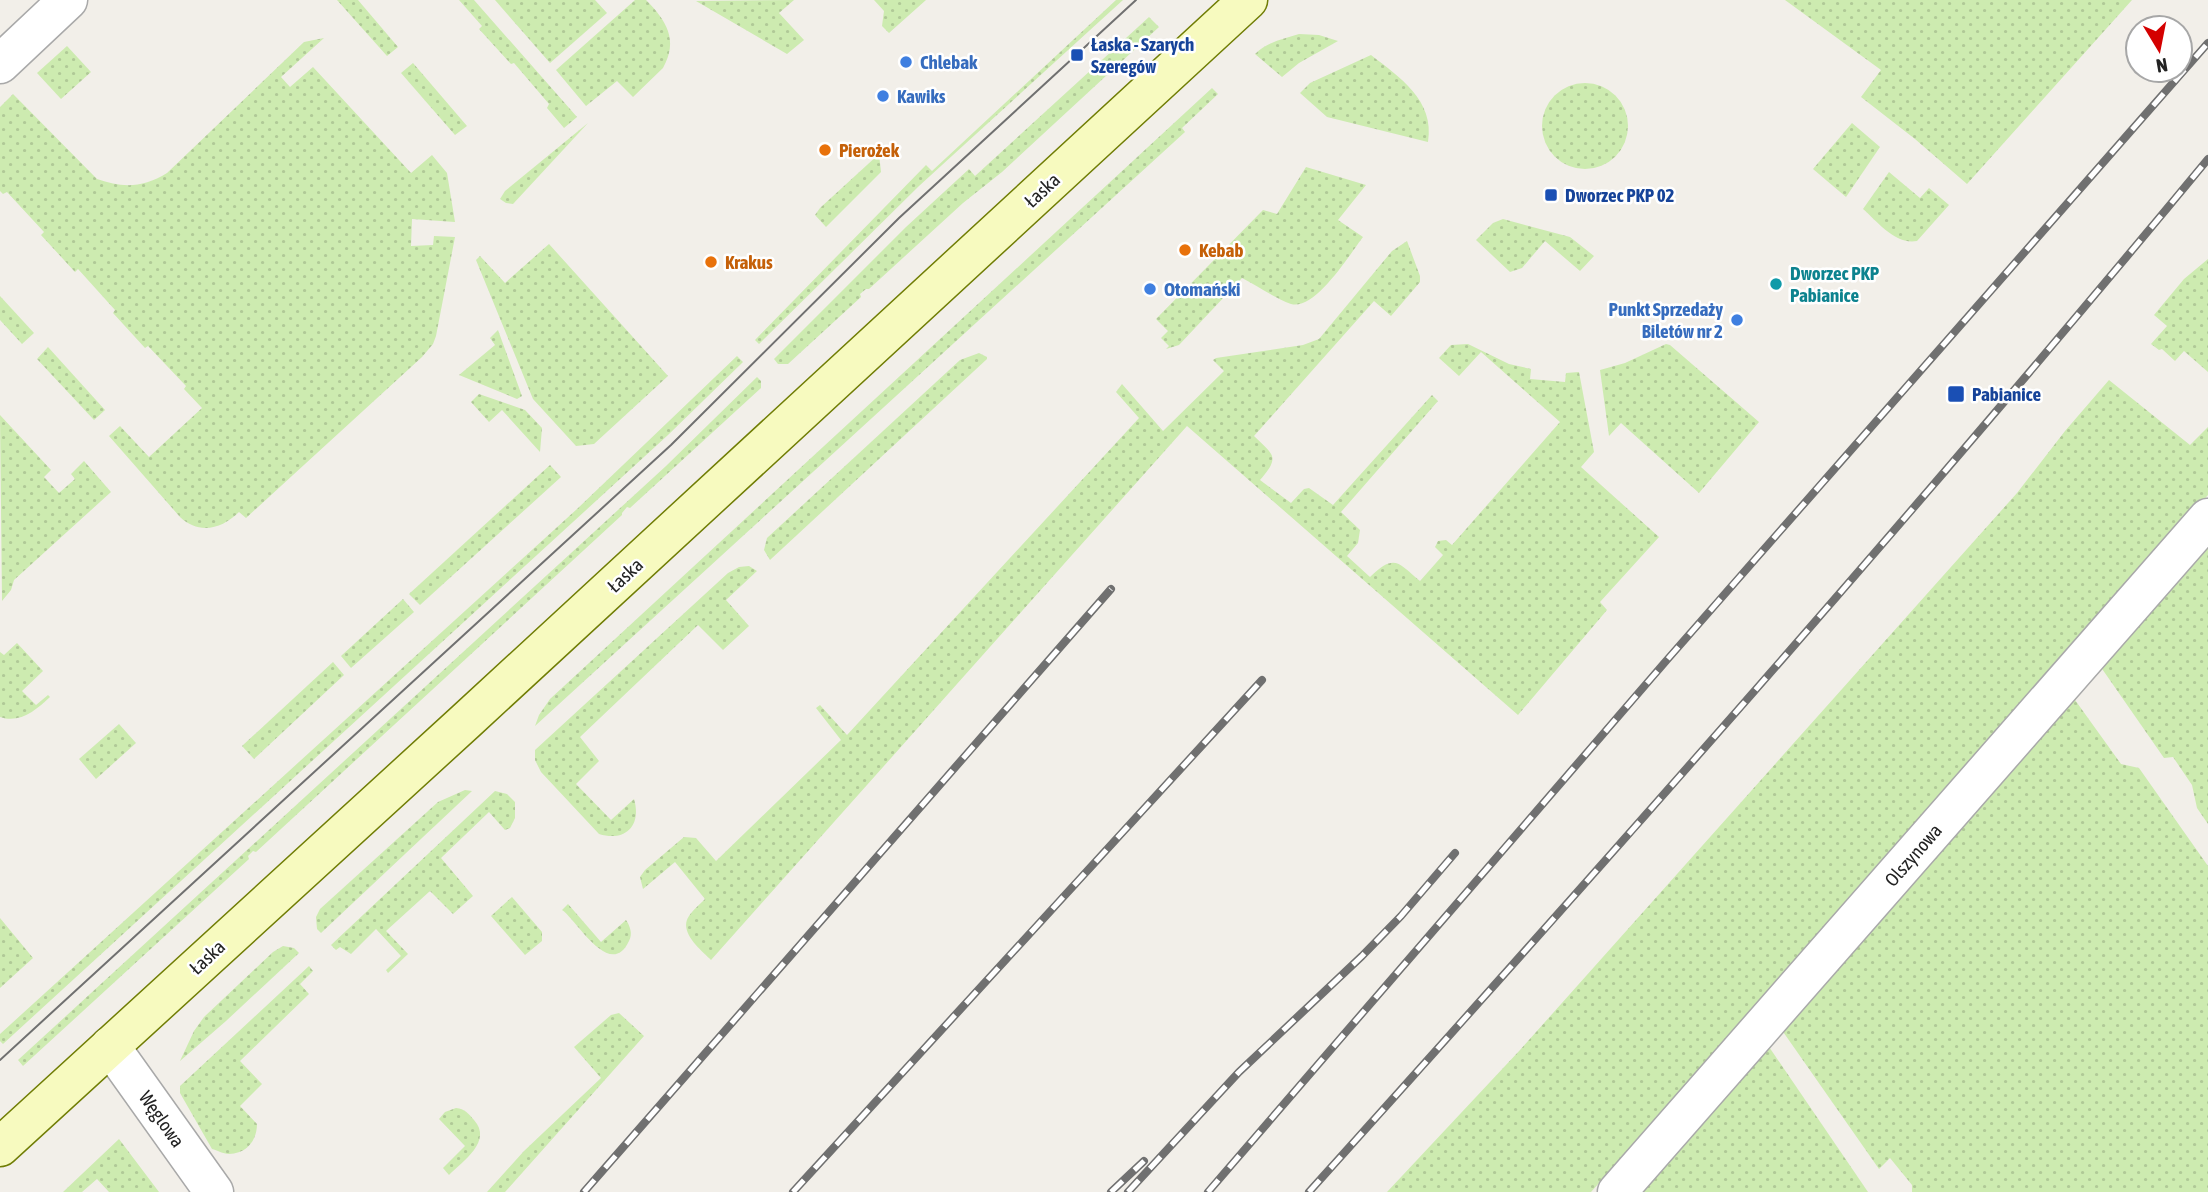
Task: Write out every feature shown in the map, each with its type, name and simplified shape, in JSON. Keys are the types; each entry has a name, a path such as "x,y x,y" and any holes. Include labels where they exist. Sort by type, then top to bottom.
{"main road":[{"name":"Łaska","path":"0,1147 466,722 1248,0"}],"street":[{"path":"0,64 68,0"},
{"name":"Olszynowa","path":"1617,1192 2208,518"},
{"name":"Węglowa","path":"110,1046 214,1192"}],"green space":[{"path":"337,0 358,0 398,47 387,56"},
{"path":"459,0 474,0 577,117 564,128 547,108 549,104 514,63 511,64 479,29 482,26"},
{"path":"495,0 595,0 607,13 550,63"},
{"path":"635,0 646,0 664,23 670,39 668,58 663,68 633,97 617,81 586,106 556,70"},
{"path":"794,0 779,13 804,40 787,54 696,1"},
{"path":"874,0 926,0 889,33 882,26 884,11"},
{"path":"1116,0 1123,0 919,186 759,344 755,340 926,165 932,171"},
{"path":"1785,0 2132,0 1967,184 1861,97 1881,70"},
{"path":"1149,17 1159,27 1002,172 860,294 861,297 788,364 778,364 774,359 906,227 969,169 975,176"},
{"path":"1299,34 1319,35 1338,41 1299,63 1282,77 1255,54 1281,39"},
{"path":"324,38 281,77 290,87 313,67 411,173 432,155 447,173 455,222 412,219 411,246 433,245 434,236 455,237 436,336 422,357 246,518 239,512 218,526 195,526 180,517 109,436 120,426 149,457 202,408 184,389 186,386 148,346 145,348 113,313 115,310 78,269 75,272 41,235 44,232 7,192 3,194 0,191 0,107 13,94 97,179 115,184 141,184 167,173 304,42"},
{"path":"67,46 91,72 61,99 37,73"},
{"path":"1371,55 1413,91 1426,114 1428,142 1327,117 1300,93 1310,83"},
{"path":"413,63 467,126 455,135 401,73"},
{"path":"1585,83 1602,86 1616,95 1625,109 1628,126 1625,143 1616,157 1602,166 1585,169 1568,166 1554,157 1545,143 1542,126 1545,109 1554,95 1568,86"},
{"path":"1212,88 1218,94 1182,128 1185,132 535,726 550,699"},
{"path":"588,123 513,204 500,199 505,191"},
{"path":"1852,123 1880,147 1846,197 1813,169"},
{"path":"879,154 881,172 826,227 815,215 820,208"},
{"path":"1306,167 1366,185 1338,220 1363,237 1341,268 1311,299 1300,304 1291,304 1242,278 1179,345 1166,349 1169,346 1161,338 1168,331 1156,319 1263,210 1277,214"},
{"path":"1889,172 1920,198 1929,188 1949,205 1917,241 1901,240 1894,236 1863,209"},
{"path":"1503,219 1570,237 1594,256 1580,271 1545,241 1522,268 1510,272 1476,240 1493,223"},
{"path":"1407,241 1420,282 1391,316 1374,301 1254,436 1272,456 1271,466 1260,480 1291,503 1304,489 1309,488 1333,505 1432,395 1438,401 1341,512 1360,530 1358,543 1347,556 1370,577 1385,565 1396,563 1420,581 1443,555 1435,547 1438,541 1446,540 1452,545 1560,422 1481,352 1459,376 1439,358 1451,345 1468,344 1509,364 1531,369 1530,379 1565,382 1566,373 1579,372 1594,452 1581,467 1659,537 1600,602 1607,610 1518,715 1187,426 711,960 692,940 686,928 689,916 705,899 675,862 643,889 640,877 645,870 684,837 696,838 716,861 841,740 816,708 820,705 847,735 1139,418 1116,392 1122,384 1163,431 1224,371 1213,360 1303,345 1319,339 1392,251"},
{"path":"549,244 668,376 594,444 576,446 533,399 476,260 480,256 505,283"},
{"path":"2208,259 2208,372 2184,351 2175,361 2162,349 2159,350 2151,344 2167,326 2154,315 2184,279"},
{"path":"0,296 34,333 22,344 0,320"},
{"path":"498,330 522,396 517,399 459,375 495,345 490,338"},
{"path":"1666,344 1759,422 1699,493 1621,423 1609,436 1600,370 1625,363"},
{"path":"48,347 105,410 94,420 37,359"},
{"path":"979,353 987,359 770,560 764,550 767,538 960,360"},
{"path":"737,356 743,362 668,435 3,1044 0,1041 0,1034 577,509"},
{"path":"757,377 761,381 761,388 630,508 627,507 622,515 256,852 253,851 248,856 249,859 23,1066 18,1060 666,466"},
{"path":"2109,380 2190,445 2208,427 2208,495 1743,1023 1591,1192 1387,1192 1520,1050 2017,493"},
{"path":"479,394 525,410 542,428 540,452 502,410 489,422 471,402"},
{"path":"0,415 51,470 44,477 59,493 75,479 71,474 84,461 111,492 14,580 11,590 2,601"},
{"path":"550,465 561,477 420,605 409,594"},
{"path":"2208,537 2208,824 2197,808 2192,785 2173,757 2164,758 2098,663"},
{"path":"749,566 757,571 726,600 749,626 723,650 698,625 580,737 599,761 576,784 611,820 634,799 636,809 633,824 624,834 599,834 541,772 535,760 535,750 728,573 739,567"},
{"path":"403,599 414,612 351,668 341,656"},
{"path":"17,643 43,671 22,691 36,705 48,695 50,697 27,714 7,719 0,717 0,652 4,655"},
{"path":"333,662 344,675 254,759 242,746"},
{"path":"2070,693 2121,764 2139,768 2208,866 2208,1192 1912,1192 1912,1185 1890,1158 1879,1169 1779,1026"},
{"path":"119,724 136,743 96,779 79,759"},
{"path":"465,790 472,791 321,933 317,929 316,917 320,909 438,802"},
{"path":"495,791 507,794 515,802 515,818 510,828 505,830 489,812 441,858 473,896 453,914 430,891 386,931 408,954 388,973 386,970 401,956 376,929 351,954 340,947 336,950 331,945"},
{"path":"512,897 542,932 542,941 525,955 491,916"},
{"path":"568,904 601,942 626,920 631,936 621,952 612,954 594,944 562,910"},
{"path":"0,918 33,958 0,988"},
{"path":"283,946 294,948 299,953 180,1061 204,1017 273,952"},
{"path":"309,966 313,971 300,984 309,994 240,1061 262,1084 240,1106 257,1124 253,1141 241,1152 227,1154 212,1149 180,1093 180,1086"},
{"path":"619,1013 644,1036 505,1192 487,1192 524,1151 601,1078 574,1047 611,1015"},
{"path":"1765,1041 1868,1192 1634,1192"},
{"path":"456,1108 464,1110 472,1118 480,1135 474,1150 449,1175 443,1168 465,1146 439,1119 445,1112"},
{"path":"119,1139 159,1192 109,1192 97,1179 82,1192 63,1192"}],"tram line":[{"path":"0,1060 671,445 899,218 1136,0"}],"railway":[{"path":"1208,1192 1666,661 2208,43"},
{"path":"1309,1192 1764,680 1988,421 2208,159"},
{"path":"584,1192 1111,589"},
{"path":"793,1192 1262,680"},
{"path":"1128,1192 1239,1072 1401,916 1455,853"},
{"path":"1111,1192 1144,1161"}],"place":[{"name":"Łaska - Szarych Szeregów","path":"1077,55"},
{"name":"Chlebak","path":"906,62"},
{"name":"Kawiks","path":"883,96"},
{"name":"Pierożek","path":"825,150"},
{"name":"Dworzec PKP 02","path":"1551,195"},
{"name":"Kebab","path":"1185,250"},
{"name":"Krakus","path":"711,262"},
{"name":"Dworzec PKP Pabianice","path":"1776,284"},
{"name":"Otomański","path":"1150,289"},
{"name":"Punkt Sprzedaży Biletów nr 2","path":"1737,320"},
{"name":"Pabianice","path":"1956,394"}]}
